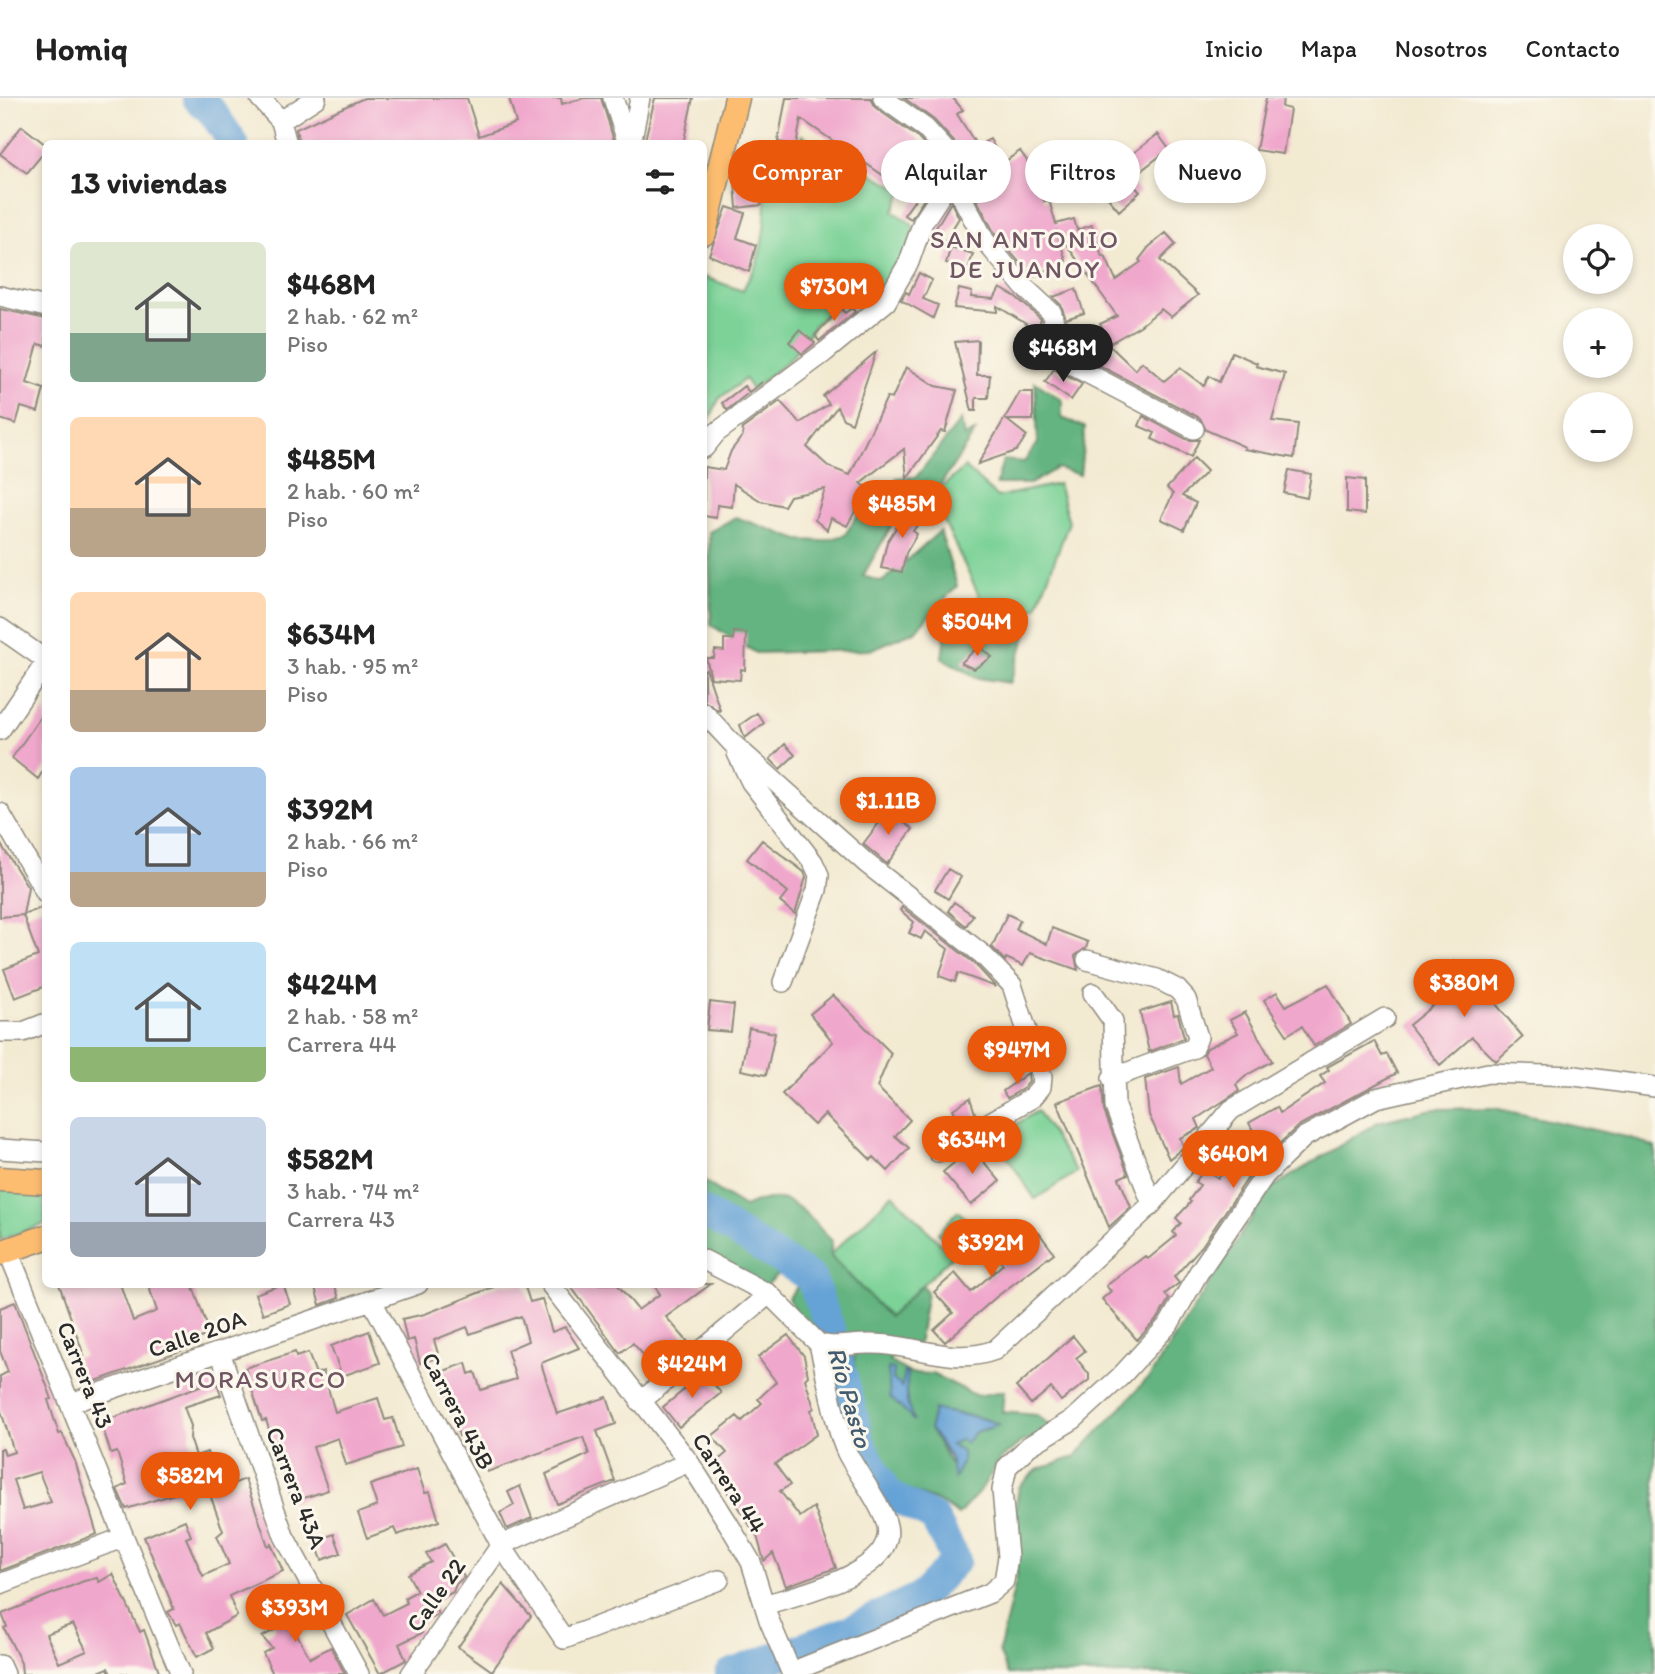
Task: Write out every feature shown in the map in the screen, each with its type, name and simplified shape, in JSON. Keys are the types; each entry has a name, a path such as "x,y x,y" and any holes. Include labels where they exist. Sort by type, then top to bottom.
{"main road":[{"path":"707,219 733,102"},
{"path":"0,1179 42,1182"},
{"path":"4,1252 42,1238"}],"street":[{"path":"260,98 281,121 286,140"},
{"path":"281,121 316,98"},
{"path":"613,98 629,140"},
{"path":"631,140 640,98"},
{"path":"883,98 925,128 936,140"},
{"path":"707,444 716,433 825,352 886,302 909,262 923,222 936,203"},
{"path":"965,203 985,241 1024,287 1052,313 1054,323 1044,343 1045,351 1194,429"},
{"path":"0,296 42,306"},
{"path":"0,628 42,658"},
{"path":"0,730 42,667"},
{"path":"707,716 732,743 866,863 982,954 1012,985 1042,1077 1041,1087 1032,1098 938,1152"},
{"path":"732,743 751,782 813,862 819,875 817,890 783,982"},
{"path":"0,813 42,886"},
{"path":"1087,960 1157,979 1177,989 1186,999 1198,1037 1195,1048 1112,1078"},
{"path":"1093,993 1113,1021 1112,1078 1115,1107 1152,1204"},
{"path":"824,1345 873,1343 957,1358 976,1357 995,1350 1152,1204 1231,1110 1385,1018"},
{"path":"0,1032 23,1032 42,1025"},
{"name":"Carrera 44","path":"553,1288 689,1462 751,1562 791,1672 990,1593 1003,1581 1008,1557 1002,1489 1007,1467 1029,1446 1074,1419 1121,1376 1169,1324 1199,1272 1265,1175 1304,1137 1376,1098 1488,1073 1575,1076 1655,1087"},
{"path":"0,1149 42,1152"},
{"name":"Carrera 43","path":"4,1252 71,1403 122,1538 181,1674"},
{"path":"707,1262 769,1294 824,1345 845,1451 886,1522 886,1543 882,1555 872,1564 768,1612"},
{"name":"Calle 20A","path":"71,1403 407,1288"},
{"path":"640,1402 769,1294"},
{"name":"Carrera 43B","path":"372,1301 501,1545 564,1639 719,1580"},
{"name":"Carrera 43A","path":"219,1352 284,1536 359,1674"},
{"path":"501,1545 689,1462"},
{"path":"0,1584 122,1538"},
{"name":"Calle 22","path":"411,1674 501,1545"},
{"path":"0,1665 4,1674"}],"green space":[{"path":"867,171 881,179 881,203 897,203 893,211 912,224 914,235 880,299 869,299 857,293 816,323 792,357 752,390 745,379 719,399 707,425 707,278 743,291 757,263 766,203 867,203"},
{"path":"1035,382 1062,400 1062,418 1085,427 1080,475 1057,468 1030,484 996,484 1003,460 1024,462 1038,443"},
{"path":"961,420 964,437 975,432 926,507 891,490 897,478 916,477"},
{"path":"965,467 997,497 1058,484 1069,522 1037,607 992,623 932,496"},
{"path":"888,491 905,502 863,576 882,582 940,531 957,586 915,631 870,650 756,653 711,625 709,532 736,517 799,540 822,541 845,535 868,498"},
{"path":"975,621 1026,636 1010,683 978,678 942,658 945,636"},
{"path":"1494,1108 1631,1138 1655,1147 1655,1674 1008,1674 999,1652 1017,1576 1015,1511 1019,1487 1037,1470 1075,1457 1150,1376 1270,1189 1378,1122 1433,1109"},
{"path":"1037,1111 1077,1172 1035,1199 995,1138"},
{"path":"707,1183 744,1207 773,1199 794,1204 832,1241 830,1256 889,1317 922,1285 927,1292 918,1345 900,1344 889,1361 910,1373 933,1374 977,1396 1004,1391 1002,1412 1037,1415 1059,1433 1021,1442 999,1461 980,1491 958,1515 936,1501 895,1484 884,1474 868,1440 862,1419 854,1343 823,1345 798,1318 788,1298 803,1280 787,1265 765,1287 707,1255","holes":["934,1410 975,1417 998,1425 975,1432 965,1443 961,1439 950,1446 952,1467 930,1428"]},
{"path":"0,1187 42,1191 42,1225 0,1240"},
{"path":"893,1194 952,1256 889,1317 830,1255"},
{"path":"958,1211 977,1230 956,1252 938,1233"}],"water":[{"path":"888,1368 894,1369 893,1379 902,1387 904,1372 907,1373 907,1403 914,1421 890,1397"},
{"path":"934,1409 999,1425 975,1432 965,1444 961,1439 951,1445 962,1452 962,1463 954,1478 950,1458 930,1428"}],"building":[{"path":"364,98 467,98 479,136 516,123 509,98 561,98 562,104 584,98 601,98 614,140 298,140 296,129"},
{"path":"655,98 693,98 684,140 645,140"},
{"path":"786,98 871,98 876,108 920,140 881,140 881,174 867,164 867,140 832,140 801,119 797,140 778,140"},
{"path":"904,98 953,98 963,110 957,114 973,140 952,140 934,120"},
{"path":"1266,98 1283,98 1282,107 1290,109 1283,154 1266,151 1266,140 1258,140"},
{"path":"22,126 42,142 42,155 27,173 0,154"},
{"path":"1158,134 1162,140 1154,140 1154,161 1140,171 1140,148"},
{"path":"1020,151 1025,158 1025,203 1050,203 1056,224 1074,219 1077,230 1092,225 1102,257 1105,256 1116,280 1141,262 1139,260 1149,247 1166,233 1176,244 1160,260 1198,295 1171,317 1161,309 1140,326 1110,343 1100,324 1117,316 1056,230 1066,261 1032,277 995,234 979,203 1011,203 1011,157"},
{"path":"737,203 762,203 762,205 737,208"},
{"path":"912,203 921,203 911,219 904,215"},
{"path":"952,203 959,218 943,244 931,236"},
{"path":"1112,203 1128,203 1119,211"},
{"path":"727,207 745,213 737,238 756,245 749,272 709,255"},
{"path":"951,247 973,254 968,270 946,263"},
{"path":"919,273 932,280 923,299 938,305 933,318 901,300 906,292 909,294"},
{"path":"1000,288 1016,297 1041,319 1028,356 1017,349 1023,339 1018,337 1026,324 997,306 997,312 954,308 959,289 972,292 971,297 994,299"},
{"path":"1076,289 1084,313 1066,319 1061,305 1053,297"},
{"path":"840,308 845,313 852,308 855,312 819,341 815,335"},
{"path":"0,309 42,318 42,345 38,344 27,383 42,388 42,397 38,412 21,407 16,424 0,419"},
{"path":"799,330 815,343 802,354 789,342"},
{"path":"978,340 977,375 990,375 988,398 976,398 976,411 972,411 955,342"},
{"path":"1105,341 1135,370 1142,362 1164,381 1180,368 1204,386 1209,376 1219,382 1232,352 1257,363 1256,366 1285,374 1272,421 1298,424 1294,458 1244,449 1245,447 1206,430 1200,418 1085,358"},
{"path":"876,352 852,423 843,419 837,407 807,447 829,467 850,475 887,397 892,399 906,367 936,386 957,390 945,432 941,431 907,478 904,449 860,483 868,488 847,526 831,518 827,530 815,520 825,489 790,496 784,506 761,501 734,484 732,507 717,505 716,518 707,516 707,467 724,470 731,451 743,435 742,429 780,401 800,423 829,404 823,396"},
{"path":"1054,369 1082,384 1071,400 1045,382"},
{"path":"762,382 727,410 722,403 744,386 749,392"},
{"path":"1020,392 1033,392 1033,420 1007,420 1027,436 1016,451 978,464"},
{"path":"1143,416 1188,440 1199,440 1191,457 1152,439 1155,433 1139,426"},
{"path":"1194,458 1207,471 1182,496 1196,503 1184,530 1161,519 1173,494 1167,488"},
{"path":"1289,470 1311,474 1307,498 1284,493"},
{"path":"1347,478 1365,480 1365,514 1347,512"},
{"path":"911,504 925,514 913,531 917,534 906,553 902,572 881,568 887,542"},
{"path":"734,632 746,633 745,670 741,669 740,680 711,678 707,658 714,658 715,650 724,651 724,639 733,639"},
{"path":"979,646 992,657 974,669 961,663"},
{"path":"707,672 720,710 707,703"},
{"path":"757,713 764,723 745,738 740,725"},
{"path":"42,715 42,772 38,779 12,758"},
{"path":"785,744 795,755 780,769 770,759"},
{"path":"888,811 913,829 887,864 863,844"},
{"path":"762,840 804,872 806,877 795,914 780,902 788,892 747,859"},
{"path":"0,843 28,887 23,915 0,917"},
{"path":"948,869 961,877 948,899 935,890"},
{"path":"954,902 973,915 966,926 948,911"},
{"path":"42,907 42,988 15,998 4,969 38,956 23,915"},
{"path":"902,907 974,963 996,987 958,973 955,982 939,976 948,949 925,931 921,939 909,933 914,922 900,910"},
{"path":"1007,914 1020,920 1016,929 1047,944 1052,928 1088,942 1086,948 1075,956 1078,970 1030,953 1023,966 1006,958 1005,961 992,947"},
{"path":"1454,961 1487,993 1523,1037 1496,1061 1472,1037 1440,1065 1409,1025 1446,995 1433,982"},
{"path":"1328,984 1351,1024 1314,1046 1302,1026 1287,1035 1264,1000 1277,992 1286,1006"},
{"path":"833,995 891,1053 877,1087 910,1120 895,1136 909,1148 888,1171 874,1157 871,1160 825,1114 814,1125 782,1094 833,1042 810,1014"},
{"path":"710,1002 734,1005 731,1032 707,1030"},
{"path":"1171,1002 1174,1015 1178,1014 1184,1038 1149,1052 1140,1012"},
{"path":"1245,1012 1272,1061 1247,1075 1236,1085 1239,1091 1196,1119 1200,1128 1180,1138 1184,1147 1169,1159 1149,1115 1145,1079 1179,1067 1181,1084 1211,1067 1204,1054 1207,1048 1238,1033 1230,1020"},
{"path":"749,1028 775,1033 766,1075 741,1070"},
{"path":"1374,1041 1382,1056 1387,1054 1397,1073 1298,1126 1256,1166 1202,1246 1174,1277 1179,1283 1165,1294 1169,1299 1159,1317 1137,1340 1102,1299 1111,1291 1106,1286 1145,1256 1148,1259 1176,1236 1173,1232 1181,1223 1176,1218 1191,1202 1189,1200 1200,1185 1195,1182 1205,1169 1218,1178 1257,1138 1249,1123 1277,1107 1280,1113 1325,1083 1320,1076 1329,1070 1327,1067"},
{"path":"1028,1073 1029,1082 1024,1088 1007,1098 1003,1091"},
{"path":"1102,1086 1104,1111 1128,1174 1119,1178 1131,1207 1109,1227 1057,1102"},
{"path":"970,1098 976,1116 961,1124 953,1109"},
{"path":"972,1148 1000,1181 971,1205 943,1172"},
{"path":"1014,1225 1027,1242 1039,1233 1054,1253 995,1298 945,1342 934,1330 953,1313 934,1292 955,1273 971,1292 1003,1264 989,1245"},
{"path":"60,1288 121,1288 133,1321 157,1311 149,1288 193,1288 210,1334 198,1339 200,1344 85,1385 76,1358 84,1356"},
{"path":"272,1288 284,1288 290,1304 263,1314 255,1294"},
{"path":"315,1288 335,1288 339,1298 320,1305"},
{"path":"491,1288 525,1288 530,1302 542,1299 552,1332 565,1327 579,1348 541,1363 557,1414 607,1397 616,1424 597,1431 615,1481 557,1504 546,1474 589,1454 583,1437 487,1472 473,1432 459,1436 441,1372 466,1363 469,1374 475,1372 481,1390 516,1379 507,1350 528,1341 521,1316 470,1334 467,1327 434,1340 439,1357 420,1363 414,1339 407,1341 402,1319 425,1314"},
{"path":"572,1288 620,1288 638,1310 660,1294 656,1288 706,1288 666,1317 688,1342 656,1370 633,1343 620,1353"},
{"path":"15,1302 52,1399 48,1400 59,1434 62,1433 75,1461 97,1534 0,1571 0,1449 3,1449 5,1455 14,1452 0,1408 0,1376 8,1372 0,1351 0,1308","holes":["39,1472 51,1502 23,1510 13,1480"]},
{"path":"369,1331 380,1363 342,1376 331,1346"},
{"path":"788,1335 804,1356 808,1376 805,1379 814,1408 811,1410 817,1434 775,1464 790,1485 780,1491 800,1517 814,1507 836,1568 786,1586 773,1553 764,1561 757,1536 719,1479 726,1474 716,1462 727,1453 712,1436 737,1416 742,1421 762,1403 758,1399 776,1382 758,1357"},
{"path":"1073,1336 1085,1351 1076,1358 1089,1374 1089,1380 1061,1401 1051,1388 1031,1404 1016,1387"},
{"path":"295,1352 296,1357 308,1353 316,1374 323,1371 335,1412 378,1398 385,1420 393,1418 402,1447 346,1465 338,1438 313,1447 328,1490 292,1502 266,1420 262,1421 245,1368"},
{"path":"705,1373 721,1393 679,1427 663,1407"},
{"path":"216,1380 221,1395 184,1407 191,1426 190,1438 196,1456 207,1452 214,1472 229,1468 233,1484 245,1479 268,1546 271,1544 283,1571 229,1596 237,1616 206,1633 214,1648 197,1657 180,1623 176,1625 168,1612 174,1609 144,1537 185,1520 191,1536 186,1538 203,1576 229,1564 217,1536 223,1531 208,1489 181,1492 126,1509 117,1489 127,1484 117,1452 111,1454 101,1422"},
{"path":"417,1469 425,1493 430,1492 439,1521 397,1535 394,1528 367,1538 358,1513 377,1506 370,1485"},
{"path":"520,1486 532,1518 507,1529 500,1513 514,1505 508,1492"},
{"path":"334,1534 341,1553 322,1560 315,1541"},
{"path":"445,1544 464,1577 456,1584 453,1592 432,1603 438,1614 418,1626 422,1633 399,1644 406,1660 380,1674 347,1615 374,1599 383,1615 407,1603 404,1598 417,1591 408,1574 431,1562 426,1554"},
{"path":"113,1574 140,1632 144,1630 160,1674 111,1674 108,1668 94,1674 22,1674 21,1663 4,1628 7,1627 2,1614 84,1581 97,1578 99,1582","holes":["73,1624 87,1651 59,1663 46,1634"]},
{"path":"503,1584 531,1616 492,1671 458,1647"},
{"path":"300,1593 309,1613 290,1622 310,1658 331,1647 345,1674 273,1674 263,1653 272,1648 262,1637 276,1629 267,1609"}],"waterway":[{"name":"Río Pasto","path":"197,98 213,113 231,140"},
{"name":"Río Pasto","path":"707,1214 811,1278 831,1331 860,1442 887,1494 934,1518 956,1560 923,1595 850,1630 730,1674"}],"district":[{"name":"SAN ANTONIO DE JUANOY","path":"1025,254"},
{"name":"MORASURCO","path":"261,1379"}]}
